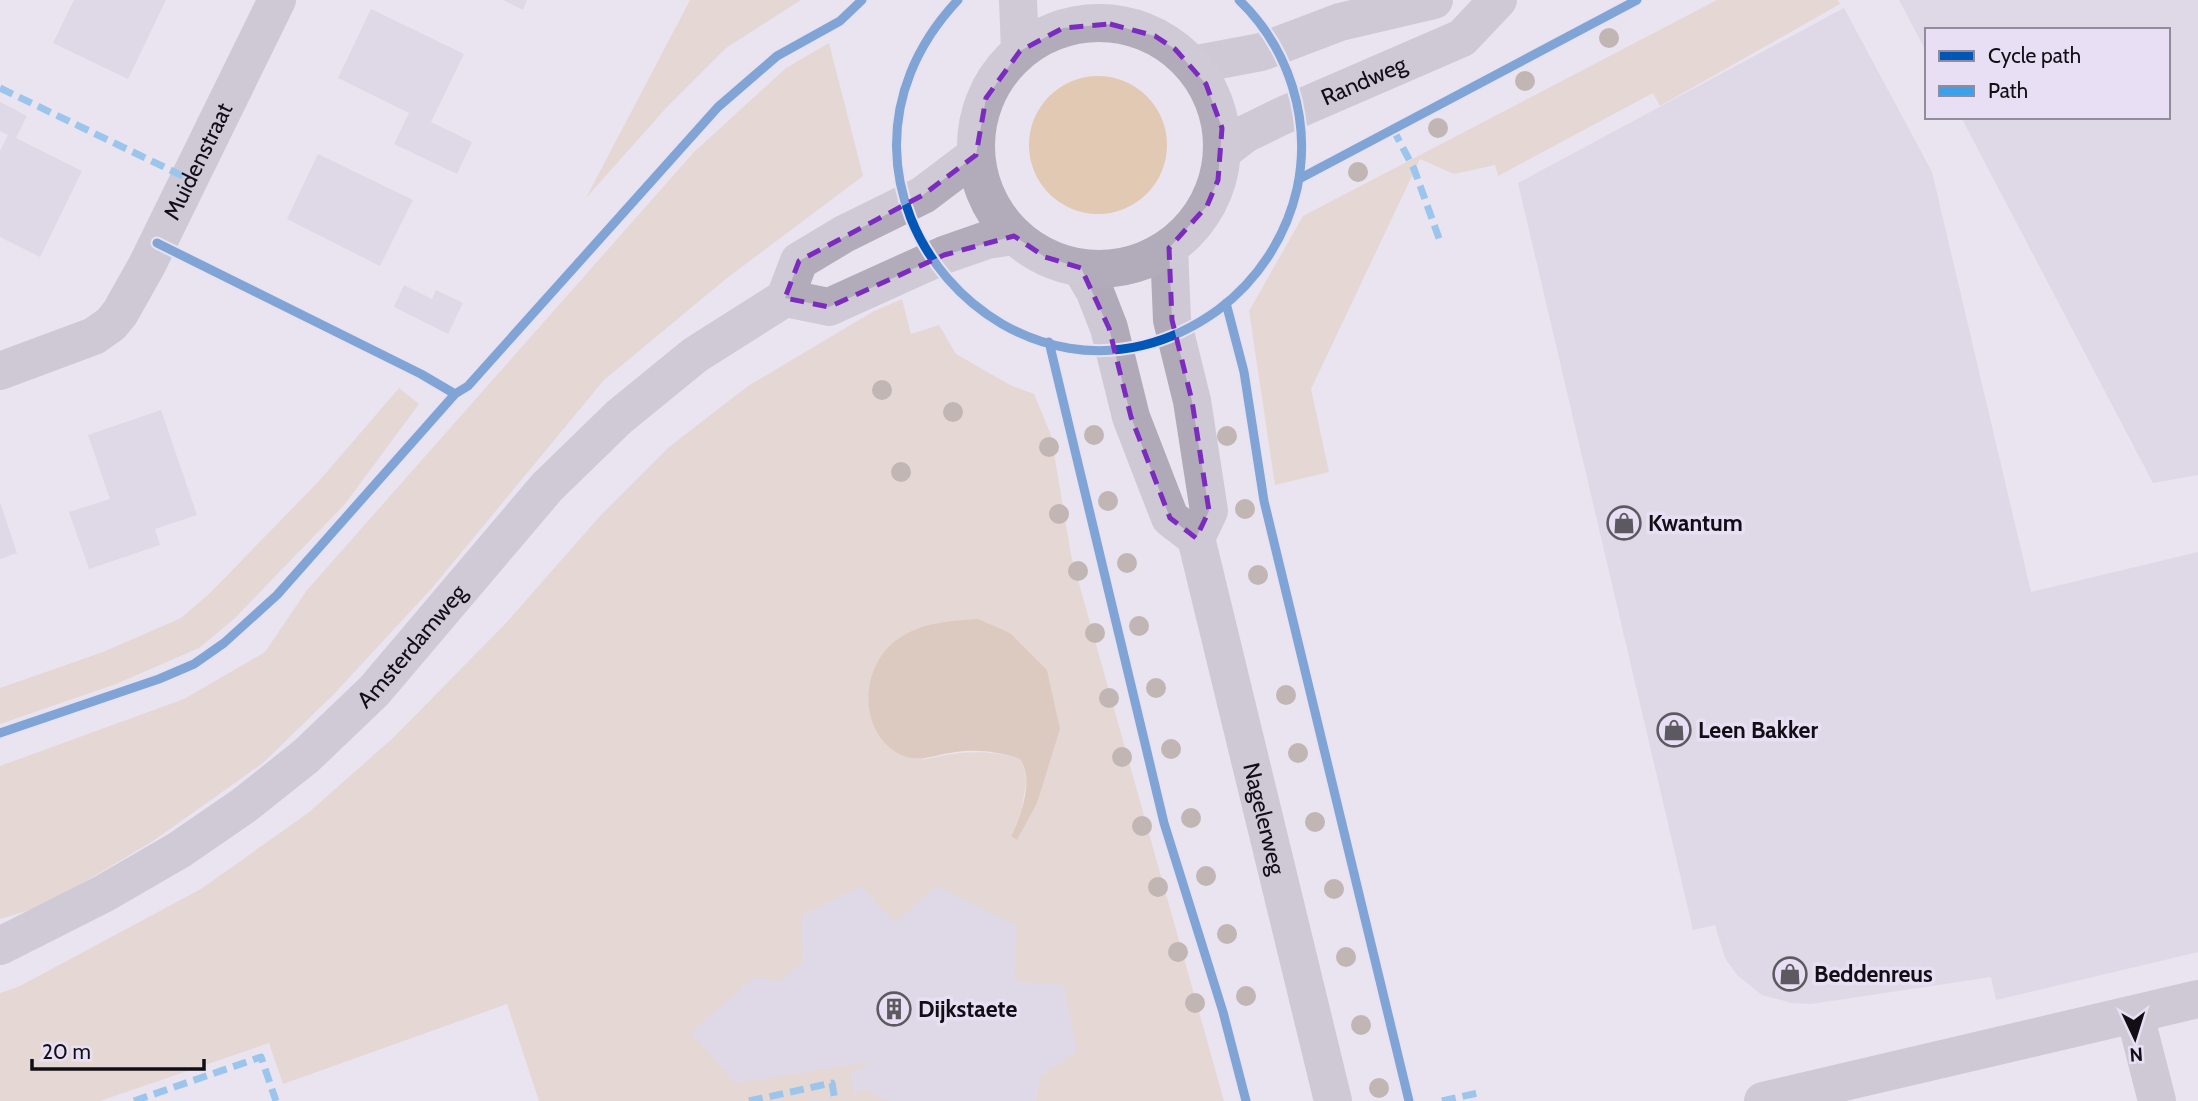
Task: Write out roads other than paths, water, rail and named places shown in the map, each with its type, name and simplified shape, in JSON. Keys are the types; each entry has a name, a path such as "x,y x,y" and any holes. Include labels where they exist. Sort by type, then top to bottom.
{"main road":[{"path":"1018,0 1020,51"},
{"path":"1102,12 1155,36 1192,65 1206,84 1216,105 1223,151 1218,180 1207,206 1190,230 1169,248 1126,266 1104,270 1081,268 1045,257 1014,236 988,199 976,155 977,126 986,97 1000,72 1020,51 1063,28 1102,12"},
{"path":"976,155 923,195 844,234 799,261 785,298 830,307 944,255 987,240 1014,236"},
{"name":"Amsterdamweg","path":"0,946 103,894 179,850 243,806 306,756 374,691 547,487 584,449 695,355 785,298"}],"street":[{"name":"Muidenstraat","path":"0,371 94,336 111,324 120,313 147,265 277,0"},
{"path":"1192,65 1261,52 1340,22 1434,0"},
{"name":"Randweg","path":"1223,151 1245,134 1282,116 1462,38 1492,0"},
{"path":"1081,268 1095,292 1109,328 1130,417 1170,518 1196,538 1209,511 1192,401 1172,320 1169,248"},
{"name":"Nagelerweg","path":"1196,538 1333,1101"},
{"path":"1763,1101 2198,999"},
{"path":"2135,1015 2157,1101"}],"place":[{"name":"Kwantum","path":"1624,523"},
{"name":"Leen Bakker","path":"1674,730"},
{"name":"Beddenreus","path":"1790,974"},
{"name":"Dijkstaete","path":"894,1009"}]}
